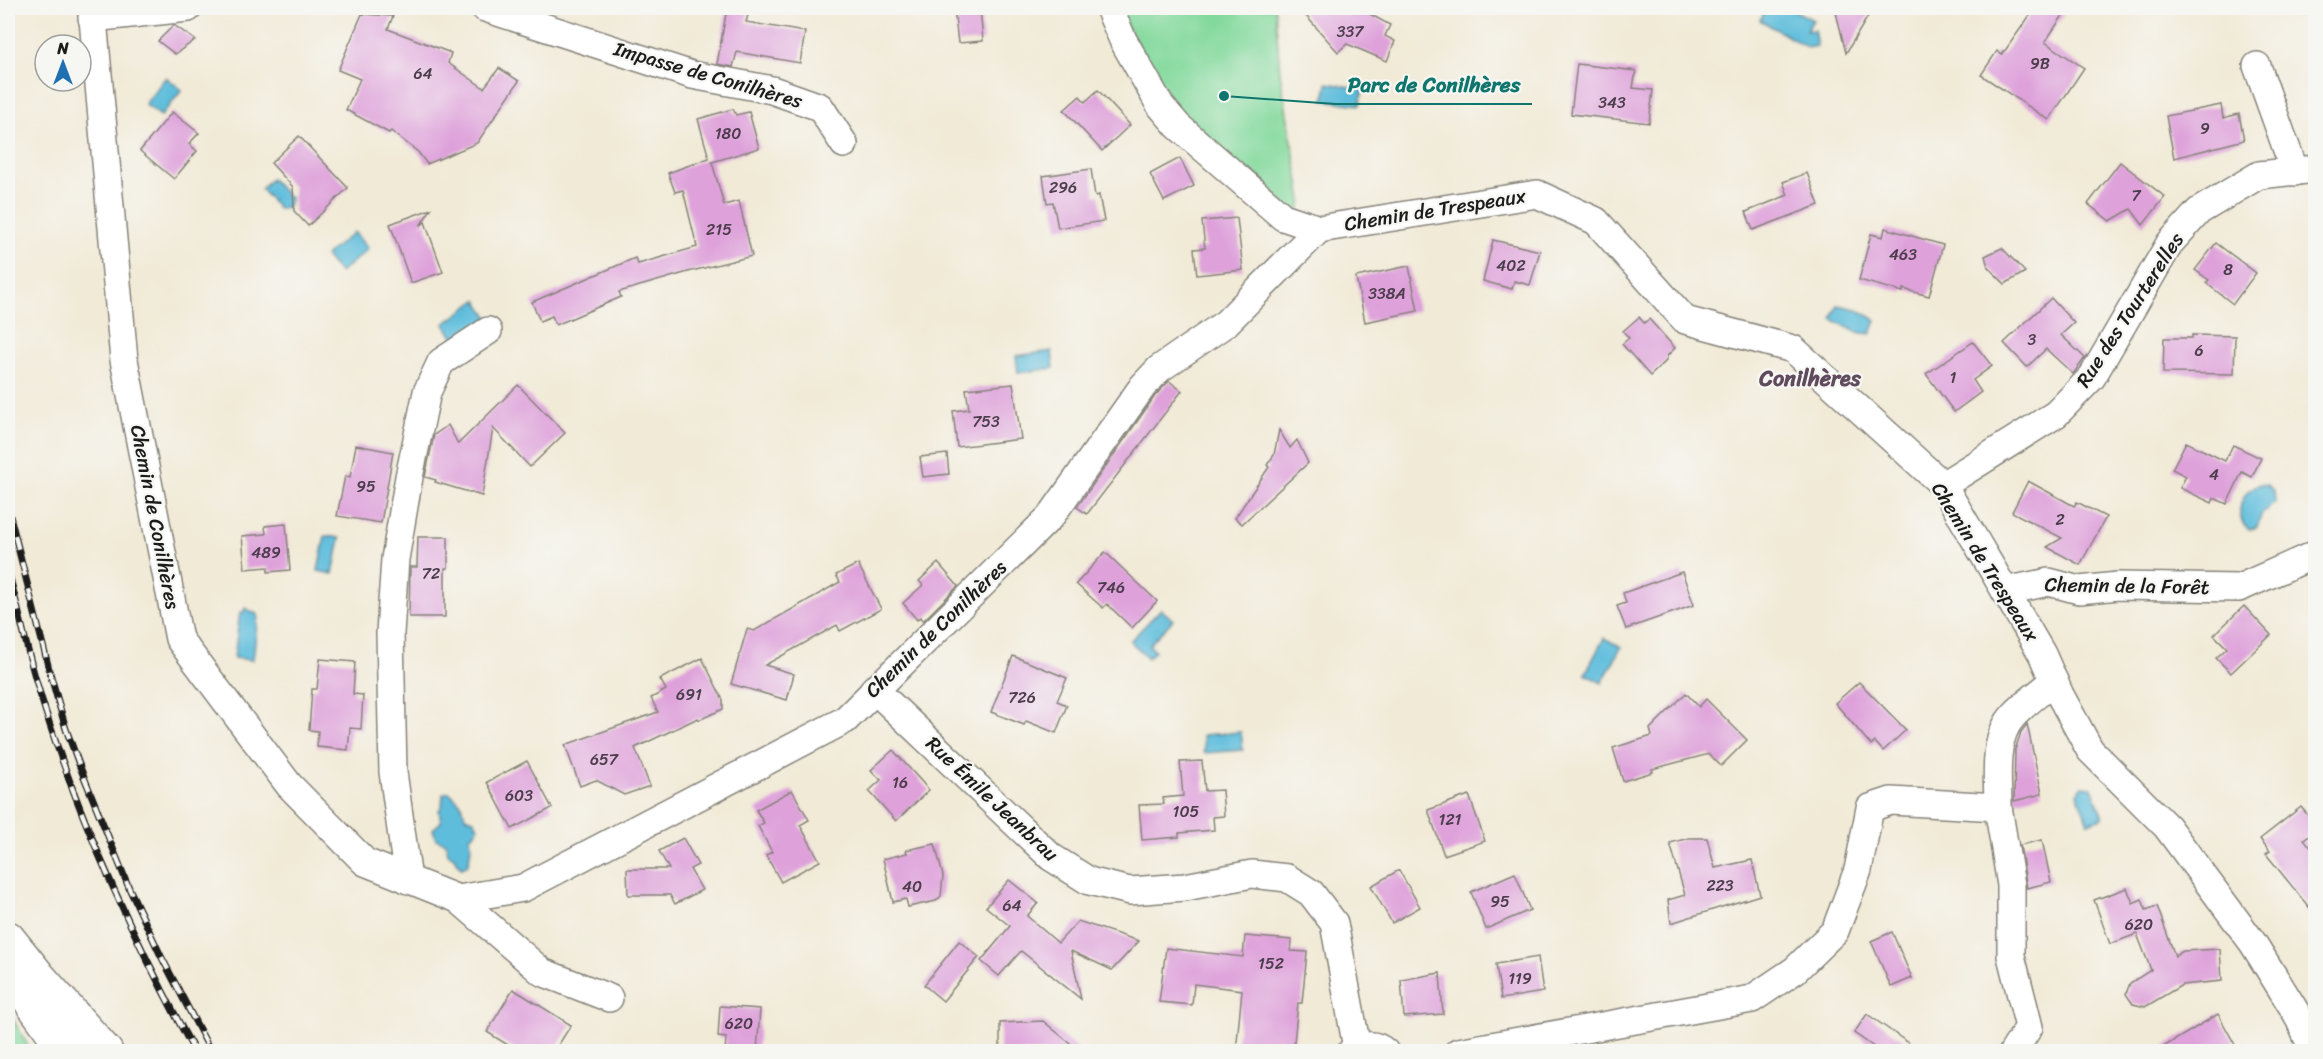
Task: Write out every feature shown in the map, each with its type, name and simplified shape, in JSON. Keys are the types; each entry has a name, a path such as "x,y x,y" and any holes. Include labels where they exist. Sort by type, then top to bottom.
{"street":[{"path":"92,13 188,8"},
{"name":"Impasse de Conilhères","path":"485,8 692,75 772,90 820,107 844,144"},
{"name":"Chemin de Trespeaux","path":"1109,8 1160,105 1178,126 1283,217 1319,229 1537,194 1596,221 1685,320 1793,349 1942,485 2042,654 2091,750 2167,827 2253,943 2297,1014 2314,1052"},
{"name":"Chemin de Conilhères","path":"92,13 124,360 179,639 289,785 365,862 458,899 542,972 609,998"},
{"name":"Rue des Tourterelles","path":"1942,485 2056,414 2092,376 2170,243 2199,211 2259,175 2305,170 2257,66"},
{"name":"Chemin de Conilhères","path":"458,899 524,888 844,720 1051,516 1143,386 1159,369 1226,323 1319,229"},
{"path":"408,880 393,772 390,633 395,559 427,392 441,362 488,331"},
{"name":"Chemin de la Forêt","path":"2005,591 2049,582 2079,590 2118,586 2239,588 2316,554"},
{"path":"2013,1052 2029,1027 2012,956 2011,885 1998,807 1997,757 2005,729 2012,717 2054,681"},
{"name":"Rue Émile Jeanbrau","path":"874,689 1051,857 1089,881 1130,891 1185,887 1252,874 1287,878 1311,893 1334,923 1354,1050"},
{"path":"1458,1052 1752,999 1795,970 1835,931 1858,870 1870,808 1891,801 1998,807"},
{"path":"8,938 106,1052"},
{"path":"8,970 48,1037 67,1052"},
{"path":"1354,1050 1374,1045 1385,1052"}],"green space":[{"path":"1117,8 1275,8 1280,73 1302,200 1298,215 1176,114"},
{"path":"8,1010 31,1051 8,1051"}],"water":[{"path":"1767,8 1790,8 1813,20 1806,31 1814,30 1817,46 1808,48 1760,20"},
{"path":"166,77 182,90 161,116 145,104"},
{"path":"1327,83 1363,89 1360,105 1324,100"},
{"path":"271,179 290,198 288,207 279,209 261,189"},
{"path":"354,232 368,249 340,273 325,256"},
{"path":"477,300 489,318 456,341 444,324"},
{"path":"1838,305 1857,309 1876,320 1871,334 1856,332 1832,319"},
{"path":"1052,351 1054,368 1018,373 1016,356"},
{"path":"2261,484 2267,485 2274,491 2275,503 2262,513 2257,527 2249,530 2241,518 2241,504 2248,491"},
{"path":"325,536 340,538 333,574 318,571"},
{"path":"245,608 258,615 253,660 234,658 240,612 243,613"},
{"path":"1161,609 1173,620 1149,645 1155,651 1148,658 1130,641"},
{"path":"1604,638 1621,647 1602,683 1585,674"},
{"path":"1241,732 1243,750 1204,753 1203,735"},
{"path":"2083,786 2092,787 2103,818 2088,823 2077,793"},
{"path":"449,792 462,805 465,817 474,820 478,827 470,836 471,851 467,866 461,868 453,856 448,854 446,843 436,839 433,829 441,822 439,810 442,807 443,794"}],"building":[{"path":"727,8 750,8 746,22 805,32 800,63 737,52 733,67 717,64"},
{"path":"954,8 980,8 983,41 958,43"},
{"path":"1299,8 1359,8 1390,25 1385,36 1395,41 1387,61 1347,44 1338,52"},
{"path":"1835,8 1873,8 1846,53"},
{"path":"2035,8 2049,8 2064,14 2045,42 2084,68 2049,120 1981,75 1997,51 2002,55"},
{"path":"362,14 393,16 388,29 451,53 448,63 484,88 499,68 519,81 477,143 427,164 418,152 391,131 389,133 346,110 360,79 338,70"},
{"path":"174,25 195,40 175,54 158,41"},
{"path":"1577,64 1636,71 1633,88 1653,90 1649,123 1571,114"},
{"path":"1098,90 1130,125 1102,151 1064,110 1080,96 1085,102"},
{"path":"2221,105 2223,118 2239,114 2244,140 2174,158 2166,116"},
{"path":"733,109 736,115 749,112 759,148 712,162 724,205 739,201 752,256 619,292 621,297 556,325 552,316 540,321 532,302 635,258 638,264 697,247 683,190 675,192 668,173 709,158 698,119"},
{"path":"172,112 199,133 189,144 197,151 174,179 140,151"},
{"path":"299,136 348,188 308,226 294,211 293,187 271,163"},
{"path":"1180,158 1194,186 1164,201 1150,174"},
{"path":"2120,162 2165,197 2143,225 2131,209 2110,221 2088,204"},
{"path":"1091,169 1095,196 1099,195 1104,221 1058,228 1053,202 1047,203 1043,176"},
{"path":"1807,173 1819,205 1753,230 1746,212 1788,195 1783,182"},
{"path":"431,209 420,226 425,222 443,272 411,283 390,224"},
{"path":"1237,218 1243,270 1197,275 1194,249 1205,248 1202,221"},
{"path":"1885,228 1943,245 1929,296 1903,289 1903,292 1859,280 1871,234 1883,237"},
{"path":"1493,240 1540,251 1530,285 1514,281 1512,289 1483,281"},
{"path":"2216,243 2256,273 2233,304 2206,283 2209,280 2195,270"},
{"path":"2002,248 2025,272 2005,284 1988,267 1985,256"},
{"path":"1409,266 1418,311 1365,322 1356,277"},
{"path":"2051,298 2074,323 2061,335 2085,358 2073,374 2046,349 2027,367 2004,343"},
{"path":"1639,317 1644,323 1649,319 1675,348 1665,362 1650,376 1622,344 1629,338 1623,331"},
{"path":"2192,335 2235,336 2234,374 2163,373 2164,338 2192,338"},
{"path":"1973,342 1992,366 1973,380 1981,392 1954,412 1926,374"},
{"path":"1169,381 1182,391 1087,514 1077,507 1155,396"},
{"path":"1013,384 1021,439 957,447 953,411 969,409 966,389"},
{"path":"518,385 565,433 530,467 493,428 482,496 425,477 434,435 448,425 458,444"},
{"path":"1279,430 1290,448 1297,440 1308,463 1242,524 1235,518 1269,467 1267,465 1274,455"},
{"path":"2186,442 2225,461 2233,445 2261,458 2252,477 2242,472 2227,504 2214,498 2212,503 2180,488 2186,476 2172,469"},
{"path":"356,445 393,452 381,523 337,516 345,476 350,477"},
{"path":"947,454 949,474 923,477 920,457"},
{"path":"2028,481 2074,506 2077,502 2106,517 2080,565 2047,547 2062,538 2012,512"},
{"path":"286,524 290,570 268,572 268,567 245,569 242,536 266,534 265,526"},
{"path":"418,537 448,537 448,568 445,568 445,617 409,617 410,567 417,567"},
{"path":"1105,552 1157,601 1132,628 1107,604 1103,608 1076,584"},
{"path":"938,563 958,586 923,621 920,617 917,620 903,603 923,585 919,581"},
{"path":"858,564 881,609 840,631 837,625 765,665 794,674 787,700 731,684 747,629 754,631 840,582 836,575"},
{"path":"1682,572 1694,605 1626,629 1617,606 1626,603 1623,593"},
{"path":"2244,606 2271,635 2231,673 2216,658 2227,648 2214,635"},
{"path":"1013,656 1067,678 1057,701 1067,705 1056,733 1026,721 1024,725 991,712"},
{"path":"702,658 723,700 723,709 699,720 698,718 635,748 650,786 624,795 596,780 580,786 565,745 658,712 651,698 666,690 660,679"},
{"path":"320,659 355,662 353,694 363,695 361,729 350,728 348,750 317,747 318,731 309,730 312,689 317,689"},
{"path":"1859,682 1906,730 1883,751 1875,742 1871,745 1835,703"},
{"path":"1686,693 1699,707 1706,699 1747,740 1721,766 1709,754 1652,769 1653,772 1623,781 1613,748 1652,736 1650,729"},
{"path":"2027,724 2042,794 2014,801 2015,750 2021,732"},
{"path":"893,750 929,790 896,821 869,791 881,780 871,770"},
{"path":"527,761 552,808 512,829 487,782"},
{"path":"1202,761 1205,791 1222,790 1224,816 1213,817 1214,830 1179,833 1179,837 1142,840 1139,805 1164,804 1163,798 1183,796 1180,762"},
{"path":"792,790 809,820 800,825 820,861 781,882 766,855 772,852 758,826 764,823 756,810"},
{"path":"1469,795 1485,841 1444,855 1428,810"},
{"path":"2301,807 2316,825 2316,830 2304,839 2316,854 2316,916 2266,854 2270,851 2260,839"},
{"path":"683,838 698,865 690,869 702,890 675,904 670,895 628,895 627,869 669,869 659,851"},
{"path":"1689,838 1707,838 1715,868 1752,860 1760,895 1671,923 1668,900 1685,895 1670,843"},
{"path":"2042,840 2051,882 2027,888 2020,845"},
{"path":"935,844 943,876 941,896 936,901 908,907 906,899 893,902 883,859 907,853 906,850"},
{"path":"1399,870 1420,907 1392,923 1371,886"},
{"path":"1515,873 1530,910 1486,929 1471,892"},
{"path":"1009,880 1038,903 1027,916 1058,943 1078,921 1139,941 1112,970 1071,951 1081,999 1021,951 999,976 981,961 1010,926 986,907"},
{"path":"2127,888 2133,903 2142,899 2146,910 2157,906 2175,956 2183,951 2220,949 2222,981 2182,985 2145,1007 2133,1004 2126,994 2130,983 2151,970 2137,934 2110,944 2094,900"},
{"path":"1892,932 1912,978 1891,987 1871,941"},
{"path":"1245,936 1292,940 1291,951 1307,952 1302,1003 1298,1003 1293,1052 1236,1052 1242,990 1194,984 1192,1005 1159,1002 1166,948 1243,957"},
{"path":"959,941 979,957 943,1001 924,985"},
{"path":"1538,957 1543,992 1501,999 1496,964"},
{"path":"1440,973 1443,1014 1404,1017 1401,980"},
{"path":"513,989 571,1025 554,1052 519,1052 487,1032"},
{"path":"720,1006 760,1009 757,1052 725,1052 726,1038 718,1037"},
{"path":"1867,1014 1921,1052 1881,1052 1854,1033"},
{"path":"2218,1014 2239,1052 2155,1052"},
{"path":"1043,1021 1081,1052 1000,1052 1000,1023"}],"railway":[{"path":"8,508 50,673 80,767 129,888 211,1052"},
{"path":"8,571 50,726 85,821 126,915 195,1052"}],"place":[{"name":"Parc de Conilhères","path":"1224,96"}],"district":[{"name":"Conilhères","path":"1810,378"}]}
